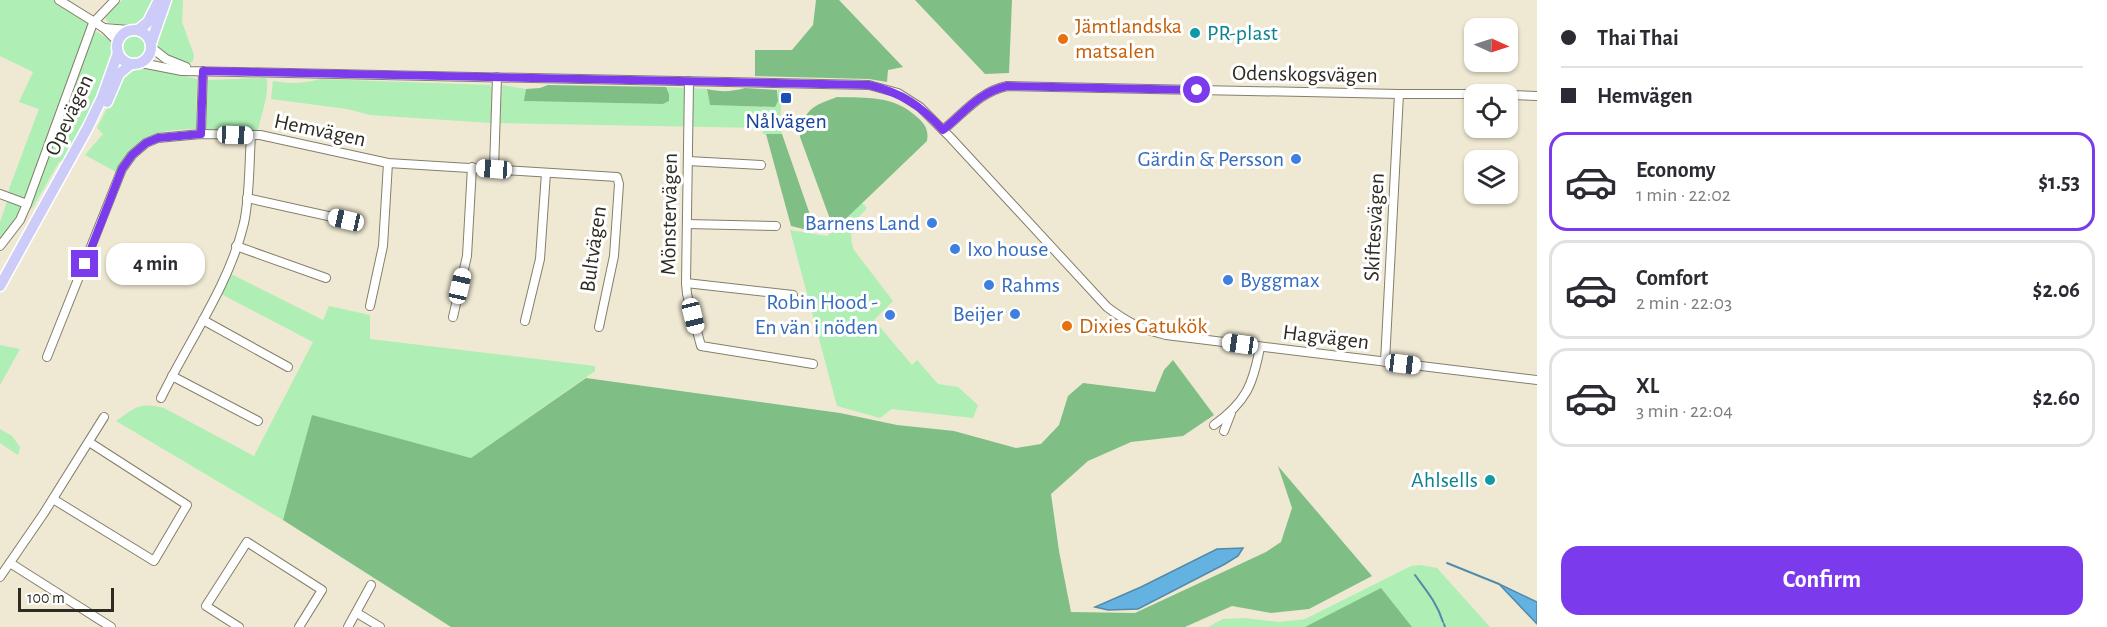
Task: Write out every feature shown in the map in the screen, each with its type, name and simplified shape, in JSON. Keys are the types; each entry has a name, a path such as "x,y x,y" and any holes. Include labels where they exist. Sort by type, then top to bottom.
{"main road":[{"path":"159,0 148,22 120,37 118,47 124,61 136,63 149,57 166,0"},
{"path":"134,30 147,35 151,46"},
{"name":"Opevägen","path":"0,286 102,98 118,47"},
{"name":"Opevägen","path":"53,192 93,129 119,74 136,63"}],"street":[{"path":"59,0 104,28 134,30"},
{"path":"0,246 20,220 27,204 93,23 115,0"},
{"path":"104,28 118,47"},
{"path":"151,46 166,59 200,71"},
{"path":"136,63 200,71 869,85 898,93 912,101 943,130"},
{"path":"200,71 201,134"},
{"path":"494,169 497,77"},
{"name":"Mönstervägen","path":"689,81 686,283 701,346 813,364"},
{"name":"Odenskogsvägen","path":"943,130 981,96 994,89 1007,86 1464,94"},
{"name":"Skiftesvägen","path":"1385,362 1400,94"},
{"name":"Odenskogsvägen","path":"1518,95 1537,96"},
{"name":"Hagvägen","path":"943,130 1107,308 1126,322 1142,329 1166,335 1537,380"},
{"name":"Hemvägen","path":"47,357 122,169 132,155 146,143 158,138 201,134 251,135 388,163 617,177"},
{"path":"161,398 222,282 244,223 251,135"},
{"path":"688,161 761,165"},
{"path":"370,306 383,246 388,163"},
{"path":"453,317 467,256 472,167"},
{"path":"525,321 540,259 546,173"},
{"name":"Bultvägen","path":"599,327 614,256 619,188 617,177"},
{"path":"0,194 27,204"},
{"path":"247,198 346,220"},
{"path":"687,224 776,226"},
{"path":"236,246 326,278"},
{"path":"686,283 793,295"},
{"path":"203,320 288,367"},
{"path":"1214,425 1231,413 1242,400 1254,377 1260,347"},
{"path":"171,376 258,421"},
{"path":"1224,431 1231,413"},
{"path":"0,577 53,499 104,417"},
{"path":"53,499 154,561 187,505 89,442"},
{"path":"239,627 206,606 247,542 322,590 299,627"},
{"path":"10,563 111,627"},
{"path":"348,627 371,585"},
{"path":"357,614 380,627"}],"green space":[{"path":"0,0 54,0 89,23 26,198 9,193 9,189 39,109 19,102 33,72 0,56"},
{"path":"122,0 154,0 146,16 138,24 109,23 105,18"},
{"path":"170,0 183,0 182,22 194,55 193,61 189,64 174,60 159,48 158,33"},
{"path":"816,0 839,0 903,67 888,70 887,82 869,79 755,76 755,50 792,50 813,25"},
{"path":"915,0 1012,0 1009,73 985,74"},
{"path":"97,32 112,41 112,53 103,84 71,149 64,160 59,162 29,211 92,34"},
{"path":"135,35 140,36 146,42 146,52 140,58 135,59 130,58 124,52 123,47 124,42 130,36"},
{"path":"132,69 158,69 197,79 196,129 167,131 149,138 142,143 118,173 85,155 103,134 97,128 122,78"},
{"path":"266,78 266,96 258,131 206,130 208,80"},
{"path":"320,79 490,85 492,89 491,123 370,115 347,109 271,99 273,81 296,83"},
{"path":"502,85 526,89 525,101 663,104 669,101 666,87 707,89 710,105 774,107 778,101 778,89 782,92 780,126 782,134 763,134 762,128 500,123"},
{"path":"548,85 666,87 669,101 663,104 524,101 526,89"},
{"path":"745,88 777,90 778,101 775,107 710,105 707,89 726,91"},
{"path":"837,97 879,99 899,105 922,122 927,130 927,141 834,230 800,137 801,128 810,110"},
{"path":"766,134 782,134 816,232 791,226"},
{"path":"8,199 23,206 20,220 0,246 0,222"},
{"path":"862,203 867,208 853,228 852,244 854,250 893,301 874,320 912,365 917,360 938,384 958,387 978,405 973,418 892,409 880,418 837,406 790,230 827,236"},
{"path":"231,274 323,320 329,306 370,315 370,339 595,366 595,371 471,458 312,416 283,520 116,421 138,407 164,408 254,456 313,342 221,294"},
{"path":"0,345 20,349 0,385"},
{"path":"1173,360 1214,415 1183,436 1131,442 1088,461 1051,494 1071,612 1135,613 1266,552 1281,542 1292,508 1278,466 1372,576 1309,609 1271,613 1232,606 1185,627 451,627 283,520 312,415 471,458 586,378 840,413 897,425 954,431 1016,448 1041,444 1059,425 1068,396 1083,383 1155,392 1164,370"},
{"path":"0,429 12,436 20,447 18,455 0,443"},
{"path":"1411,566 1437,568 1490,627 1208,627 1223,619 1244,618 1279,622 1305,619"},
{"path":"1381,588 1412,627 1305,627"}],"water":[{"path":"1243,548 1238,556 1225,564 1138,609 1108,610 1095,607 1217,549"},
{"path":"1499,584 1537,602 1537,624"}],"waterway":[{"path":"1447,563 1499,584"},
{"path":"1415,575 1427,591 1443,622"}],"place":[{"name":"PR-plast","path":"1195,33"},
{"name":"Jämtlandska matsalen","path":"1063,39"},
{"name":"Nålvägen","path":"786,98"},
{"name":"Gärdin & Persson","path":"1296,159"},
{"name":"Barnens Land","path":"932,223"},
{"name":"Ixo house","path":"955,249"},
{"name":"Byggmax","path":"1228,280"},
{"name":"Rahms","path":"989,285"},
{"name":"Beijer","path":"1015,314"},
{"name":"Robin Hood - En vän i nöden","path":"890,315"},
{"name":"Dixies Gatukök","path":"1067,326"},
{"name":"Ahlsells","path":"1490,480"}],"route":[{"path":"85,264 122,169 132,155 146,143 158,138 201,134 203,71 869,85 898,93 912,101 943,130 981,96 994,89 1007,86 1197,90"}]}
